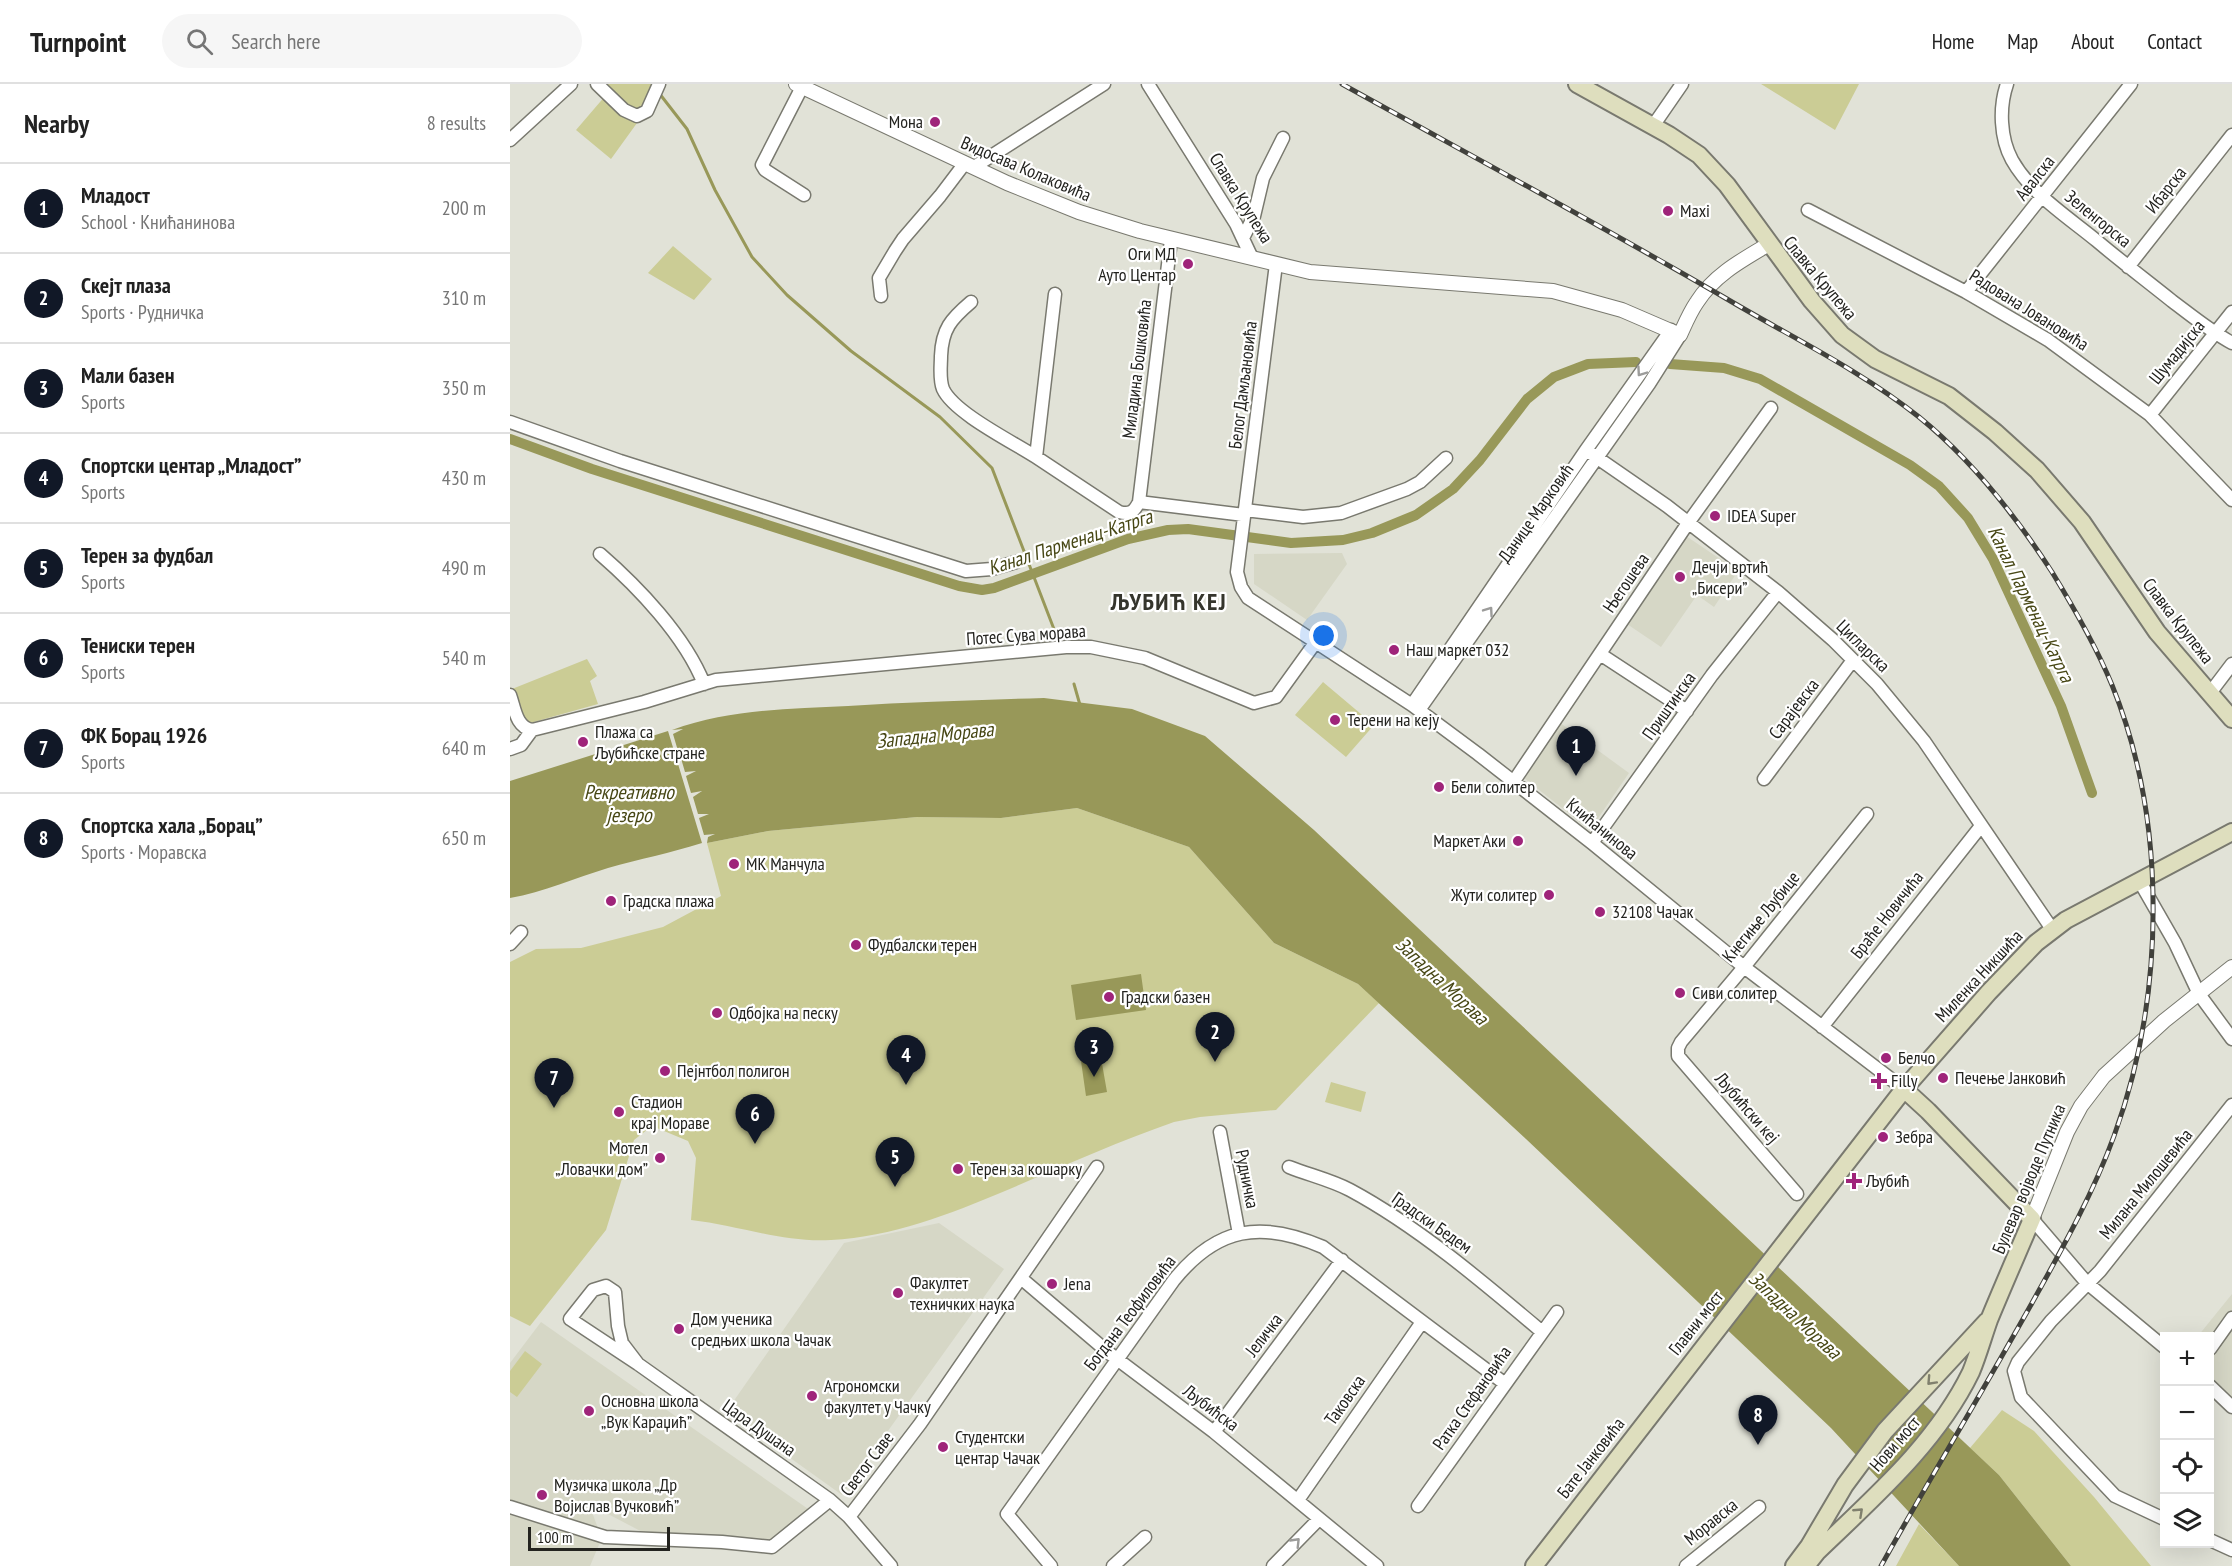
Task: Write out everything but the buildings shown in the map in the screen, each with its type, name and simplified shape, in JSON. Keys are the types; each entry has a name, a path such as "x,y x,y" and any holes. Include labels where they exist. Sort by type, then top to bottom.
{"main road":[{"path":"1576,84 1653,126 1706,162 1741,203 1769,244"},
{"name":"Славка Крупежа","path":"1769,244 1823,314 1850,341 1875,358 1949,396 1995,432 2037,470 2087,529 2157,632 2232,719"},
{"name":"Миленка Никшића","path":"1809,1211 1904,1089 1989,992 2052,929 2232,832"},
{"path":"1904,1089 2032,1219"},
{"name":"Главни мост","path":"1680,1375 1809,1211"},
{"name":"Булевар војводе Путника","path":"1976,1342 1990,1318 2032,1219"},
{"name":"Нови мост","path":"1813,1549 1845,1485 1885,1431 1976,1342"},
{"name":"Нови мост","path":"1813,1549 1875,1497 1926,1441 1970,1373 1976,1342"},
{"name":"Бате Јанковића","path":"1534,1566 1680,1375"},
{"path":"1794,1566 1813,1549"},
{"path":"1806,1566 1813,1549"}],"street":[{"path":"510,141 571,84"},
{"path":"597,84 624,110 637,116 647,111 657,89"},
{"path":"882,296 879,278 903,239 969,165 1104,84"},
{"name":"Славка Крупежа","path":"1148,84 1243,238 1252,258 1310,272 1341,276 1553,291 1604,304 1675,333 1712,283 1724,272 1769,244"},
{"path":"1653,126 1682,84"},
{"name":"Зеленгорска","path":"2007,84 2002,116 2007,148 2018,169 2043,197 2128,267 2215,333 2232,343"},
{"name":"Авалска","path":"1966,292 2131,84"},
{"path":"799,85 762,165 765,170 804,195"},
{"name":"Видосава Колаковића","path":"799,85 1007,183 1078,212 1171,240 1252,258"},
{"path":"510,146 524,129"},
{"name":"Ибарска","path":"2128,267 2232,135"},
{"path":"1243,238 1254,216 1263,178 1283,138"},
{"name":"Радована Јовановића","path":"1808,210 1966,292 2048,339 2150,415 2232,500"},
{"name":"Миладина Бошковића","path":"1139,502 1171,240"},
{"name":"Белог Дамљановића","path":"1241,587 1237,572 1240,542 1276,264"},
{"path":"1040,459 1055,294"},
{"path":"972,302 955,316 944,333 940,376 942,388 950,399 972,417 1119,512 1131,513 1136,510 1139,502 1303,517 1341,513 1407,489 1420,482 1446,458"},
{"name":"Шумадијска","path":"2150,415 2232,312"},
{"name":"Данице Марковић","path":"1416,708 1586,450 1675,333"},
{"name":"Данице Марковић","path":"1416,708 1597,458 1675,333"},
{"name":"Његошева","path":"1514,781 1688,523 1771,408"},
{"path":"510,422 620,461 966,571 992,569 1016,562"},
{"name":"Цигларска","path":"1586,450 1688,523 1778,592 1877,684 1924,741 2052,929"},
{"path":"600,554 628,578 658,613 696,663 704,684"},
{"name":"Книћанинова","path":"1241,587 1248,598 1416,708 1514,781 1744,967 1904,1089"},
{"name":"Приштинска","path":"1592,843 1687,711 1778,592"},
{"name":"Потес Сува морава","path":"532,730 728,679 1066,647 1091,647 1145,658 1254,703 1276,697 1315,644"},
{"path":"1600,654 1687,711"},
{"name":"Сарајевска","path":"1764,779 1853,660"},
{"path":"2210,693 2232,664"},
{"path":"510,695 520,724 525,729 532,730 521,745 510,749"},
{"name":"Кнегиње Љубице","path":"1681,1042 1867,813"},
{"name":"Браће Новичића","path":"1822,1027 1981,826"},
{"path":"2140,882 2175,943 2199,994 2232,1039"},
{"path":"510,944 521,932"},
{"name":"Булевар војводе Путника","path":"2032,1219 2067,1132 2081,1106 2103,1076 2164,1021 2232,967"},
{"name":"Љубићски кеј","path":"1681,1042 1678,1056 1797,1194"},
{"name":"Милана Милошевића","path":"2160,1518 2115,1496 2021,1397 2014,1371 2018,1362 2051,1321 2100,1271 2232,1105"},
{"name":"Рудничка","path":"1220,1132 1239,1234"},
{"name":"Светог Саве","path":"849,1517 920,1425 1097,1167"},
{"name":"Градски Бедем","path":"1289,1167 1348,1189 1386,1212 1481,1280 1541,1331"},
{"path":"2032,1219 2087,1283 2160,1344"},
{"name":"Богдана Теофиловића","path":"1051,1566 1007,1514 1116,1359 1185,1267 1215,1243 1239,1234 1263,1231 1303,1238 1323,1247 1504,1383"},
{"name":"Јеличка","path":"1214,1432 1342,1260"},
{"name":"Љубићска","path":"1022,1279 1116,1359 1214,1432 1377,1566"},
{"name":"Цара Душана","path":"638,1364 622,1343 615,1292 606,1286 593,1290 570,1318 830,1500 849,1517 891,1566"},
{"name":"Ратка Стефановића","path":"1418,1506 1541,1331 1557,1312"},
{"path":"2214,1343 2232,1318"},
{"name":"Таковска","path":"1298,1500 1422,1322"},
{"path":"2214,1390 2232,1407"},
{"path":"510,1507 605,1537 722,1542 772,1547 830,1500"},
{"name":"Моравска","path":"1686,1566 1759,1507"},
{"path":"1273,1566 1319,1519"},
{"path":"1113,1566 1146,1537"},
{"path":"2214,1542 2232,1550"}],"shaded area":[{"path":"1686,536 1738,571 1714,607 1697,595 1661,647 1627,624"},
{"path":"1342,553 1347,564 1307,620 1254,584 1254,554"},
{"path":"1559,722 1629,773 1590,830 1524,778"},
{"path":"939,1223 1004,1269 842,1495 726,1412 844,1243"},
{"path":"2232,1294 2232,1397 2214,1381 2214,1332 2201,1332"},
{"name":"Основна школа „Вук Караџић”","path":"541,1322 811,1511 773,1542 648,1535 589,1504 599,1531 510,1502 510,1363"},
{"path":"510,1512 601,1540 590,1566 510,1566"}],"green space":[{"path":"602,84 654,84 642,109 636,111 626,107"},
{"path":"1761,84 1859,84 1835,130"},
{"path":"606,95 637,123 611,159 576,130"},
{"path":"673,246 712,279 694,300 648,273"},
{"path":"587,659 597,676 590,681 598,704 530,723 524,722 512,689"},
{"name":"Терени на кеју","path":"1323,682 1374,725 1346,757 1295,715"},
{"path":"1077,808 1189,847 1274,943 1358,984 1379,1003 1276,1110 1200,1117 1174,1122 1110,1146 963,1208 920,1223 854,1238 796,1239 691,1220 696,1158 688,1141 652,1126 634,1140 606,1230 530,1326 510,1316 510,962 536,949 581,948 663,927 721,896 707,843 768,831 917,817 1001,818"},
{"path":"1331,1082 1366,1092 1361,1112 1325,1102"},
{"path":"525,1351 542,1364 517,1397 510,1392 510,1371"},
{"path":"2002,1410 2034,1431 2094,1497 2151,1566 2071,1566 1999,1475 1970,1448"},
{"path":"1919,1524 1959,1566 1896,1566"}],"water":[{"name":"Западна Морава","path":"1044,698 1132,709 1205,736 1314,830 1999,1475 2071,1566 1959,1566 1831,1428 1526,1139 1358,984 1274,943 1189,847 1077,808 1001,818 917,817 768,831 707,843 708,837 715,834 704,835 699,818 709,814 698,814 693,797 702,791 691,793 686,776 696,771 685,772 680,755 689,749 678,751 673,734 683,729 672,730 715,718 758,711"},
{"name":"Рекреативно језеро","path":"668,731 702,843 608,868 547,889 510,898 510,781"},
{"name":"Градски базен","path":"1141,974 1146,1010 1076,1020 1071,985"},
{"path":"1101,1058 1107,1092 1086,1096 1081,1061"}],"waterway":[{"path":"659,93 687,129 715,190 752,257 787,295 851,351 940,417 992,468 1057,637"},
{"name":"Канал Парменац-Катрга","path":"510,439 592,469 959,586 982,590 994,588 1128,539 1168,530 1188,529 1291,543 1343,540 1372,533 1416,515 1453,489 1480,460 1527,399 1554,377 1588,364 1636,362"},
{"name":"Канал Парменац-Катрга","path":"1670,364 1724,368 1760,379 1910,465 1939,486 1968,518 1993,559 2061,706 2092,793"},
{"path":"1074,684 1080,705"}],"railway":[{"path":"1342,84 1583,217 1825,355 1873,384 1919,417 1975,470 2023,530 2052,572 2076,613 2112,685 2130,738 2143,794 2151,852 2153,910 2151,969 2143,1026 2131,1082 2106,1158 2055,1262 1881,1566"}],"place":[{"name":"Мона","path":"935,122"},
{"name":"Maxi","path":"1668,211"},
{"name":"Оги МД Ауто Центар","path":"1188,264"},
{"name":"IDEA Super","path":"1715,516"},
{"name":"Дечји вртић „Бисери”","path":"1680,577"},
{"name":"Наш маркет 032","path":"1394,650"},
{"name":"Терени на кеју","path":"1335,720"},
{"name":"Плажа са Љубићске стране","path":"583,742"},
{"name":"Младост","path":"1576,776"},
{"name":"Бели солитер","path":"1439,787"},
{"name":"Маркет Аки","path":"1518,841"},
{"name":"МК Манчула","path":"734,864"},
{"name":"Жути солитер","path":"1549,895"},
{"name":"Градска плажа","path":"611,901"},
{"name":"32108 Чачак","path":"1600,912"},
{"name":"Фудбалски терен","path":"856,945"},
{"name":"Сиви солитер","path":"1680,993"},
{"name":"Градски базен","path":"1109,997"},
{"name":"Одбојка на песку","path":"717,1013"},
{"name":"Белчо","path":"1886,1058"},
{"name":"Скејт плаза","path":"1215,1062"},
{"name":"Пејнтбол полигон","path":"665,1071"},
{"name":"Мали базен","path":"1094,1077"},
{"name":"Печење Јанковић","path":"1943,1078"},
{"name":"Filly","path":"1879,1081"},
{"name":"Спортски центар „Младост”","path":"906,1085"},
{"name":"ФК Борац 1926","path":"554,1108"},
{"name":"Стадион крај Мораве","path":"619,1112"},
{"name":"Зебра","path":"1883,1137"},
{"name":"Тениски терен","path":"755,1144"},
{"name":"Мотел „Ловачки дом”","path":"660,1158"},
{"name":"Терен за кошарку","path":"958,1169"},
{"name":"Љубић","path":"1854,1181"},
{"name":"Терен за фудбал","path":"895,1187"},
{"name":"Jena","path":"1052,1284"},
{"name":"Факултет техничких наука","path":"898,1293"},
{"name":"Дом ученика средњих школа Чачак","path":"679,1329"},
{"name":"Агрономски факултет у Чачку","path":"812,1396"},
{"name":"Основна школа „Вук Караџић”","path":"589,1411"},
{"name":"Спортска хала „Борац”","path":"1758,1445"},
{"name":"Студентски центар Чачак","path":"943,1447"},
{"name":"Музичка школа „Др Војислав Вучковић”","path":"542,1495"}],"district":[{"name":"ЉУБИЋ КЕЈ","path":"1169,602"}]}
